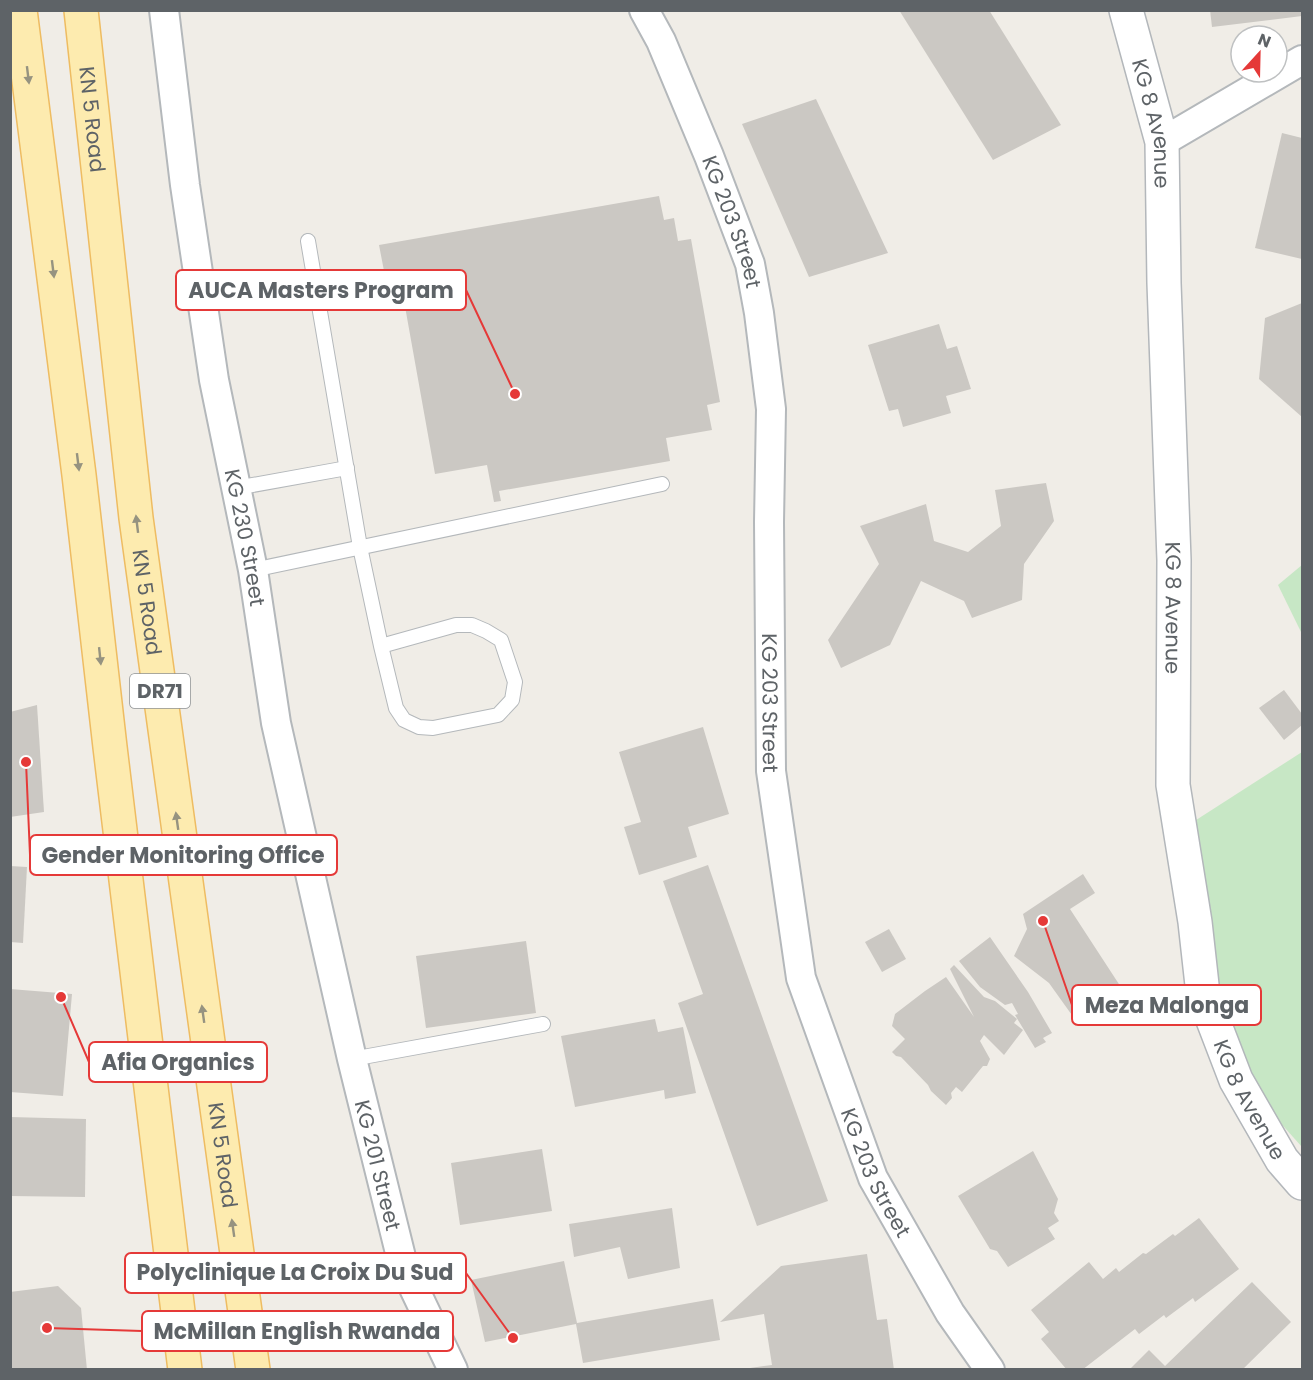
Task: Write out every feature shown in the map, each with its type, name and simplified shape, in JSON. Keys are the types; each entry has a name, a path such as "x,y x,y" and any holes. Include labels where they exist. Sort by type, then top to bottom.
{"main road":[{"name":"DR71","path":"20,10 79,475 185,1370"},
{"name":"KN 5 Road","path":"81,10 136,518 253,1370"}],"street":[{"name":"KG 230 Street","path":"164,10 185,185 214,380 254,570 276,723 352,1059"},
{"name":"KG 203 Street","path":"644,10 665,51 746,253 759,313 771,409 769,522 771,771 801,978 873,1178 950,1313 990,1370"},
{"name":"KG 8 Avenue","path":"1126,10 1162,142 1164,294 1174,560 1173,785 1195,922 1203,994 1236,1080 1282,1160 1302,1183"},
{"path":"1162,142 1302,60"},
{"name":"KG 201 Street","path":"352,1059 403,1265 453,1370"}],"lane":[{"path":"308,241 360,547 381,646 396,708 404,720 419,727 433,728 498,715 512,699 515,682 501,640 472,625 456,624 381,646"},
{"path":"236,488 347,468"},
{"path":"254,570 662,484"},
{"path":"352,1059 543,1024"}],"green space":[{"path":"1302,565 1302,634 1278,585"},
{"path":"1302,752 1302,1147 1267,1108 1199,982 1193,822"}],"building":[{"path":"899,10 989,10 1061,125 993,160"},
{"path":"1210,10 1302,10 1302,16 1212,27"},
{"path":"816,99 888,253 809,277 742,124"},
{"path":"1282,133 1302,138 1302,259 1255,248"},
{"path":"659,196 664,220 674,218 678,241 691,239 720,402 707,405 712,430 666,438 670,461 499,491 501,501 494,502 487,465 435,474 399,273 385,276 379,245"},
{"path":"1302,303 1302,417 1259,379 1265,318"},
{"path":"939,324 947,349 957,346 971,389 946,396 951,413 903,427 898,409 889,411 868,345"},
{"path":"1046,483 1054,521 1024,564 1022,600 972,618 964,601 921,581 890,645 841,668 828,640 879,564 860,526 926,504 934,541 968,552 1001,526 995,490"},
{"path":"1284,690 1302,714 1302,725 1284,740 1259,708"},
{"path":"37,705 44,812 10,817 10,712"},
{"path":"703,727 729,814 688,827 697,857 639,875 624,827 641,822 619,752"},
{"path":"708,865 828,1201 757,1226 678,1003 703,994 663,881"},
{"path":"10,866 27,867 23,943 10,942"},
{"path":"1083,874 1095,893 1070,909 1128,998 1119,1004 1117,999 1079,1025 1049,983 1014,956 1027,929 1023,914"},
{"path":"889,929 906,959 882,972 865,942"},
{"path":"990,937 1028,992 1052,1033 1043,1038 1046,1042 1035,1048 1015,1015 1018,1014 1012,1003 1005,1005 980,987 959,961"},
{"path":"526,941 536,1013 426,1028 416,956"},
{"path":"954,965 984,997 995,1001 1017,1019 1014,1023 1023,1030 1004,1055 984,1035 980,1041 990,1059 987,1066 983,1066 962,1092 956,1087 951,1093 952,1098 946,1105 901,1057 892,1052 905,1039 892,1026 895,1014 946,977 974,1017 950,969"},
{"path":"10,989 72,994 63,1096 10,1092"},
{"path":"655,1019 658,1032 683,1027 696,1093 665,1099 664,1090 575,1107 561,1036"},
{"path":"10,1117 86,1119 85,1197 10,1196"},
{"path":"542,1149 552,1211 460,1225 451,1163"},
{"path":"1033,1151 1058,1199 1054,1213 1059,1221 1048,1228 1055,1239 1008,1267 997,1251 990,1249 958,1196"},
{"path":"672,1208 680,1268 628,1279 620,1247 574,1257 569,1224"},
{"path":"1199,1218 1239,1269 1195,1302 1193,1298 1166,1318 1164,1315 1139,1334 1135,1329 1082,1370 1067,1370 1041,1339 1049,1332 1031,1310 1089,1262 1103,1279 1116,1268 1119,1272 1143,1253 1146,1254 1173,1234 1175,1236"},
{"path":"867,1254 877,1320 887,1319 894,1370 750,1370 750,1368 772,1365 764,1314 720,1322 781,1266"},
{"path":"564,1261 577,1323 713,1299 720,1340 583,1363 576,1324 485,1342 471,1280"},
{"path":"1252,1282 1291,1322 1242,1370 1129,1370 1149,1350 1165,1366"},
{"path":"58,1286 81,1308 87,1370 11,1370 10,1292"}],"place":[{"name":"AUCA Masters Program","path":"515,394"},
{"name":"Gender Monitoring Office","path":"26,762"},
{"name":"Meza Malonga","path":"1043,921"},
{"name":"Afia Organics","path":"61,997"},
{"name":"McMillan English Rwanda","path":"47,1328"},
{"name":"Polyclinique La Croix Du Sud","path":"513,1338"}]}
